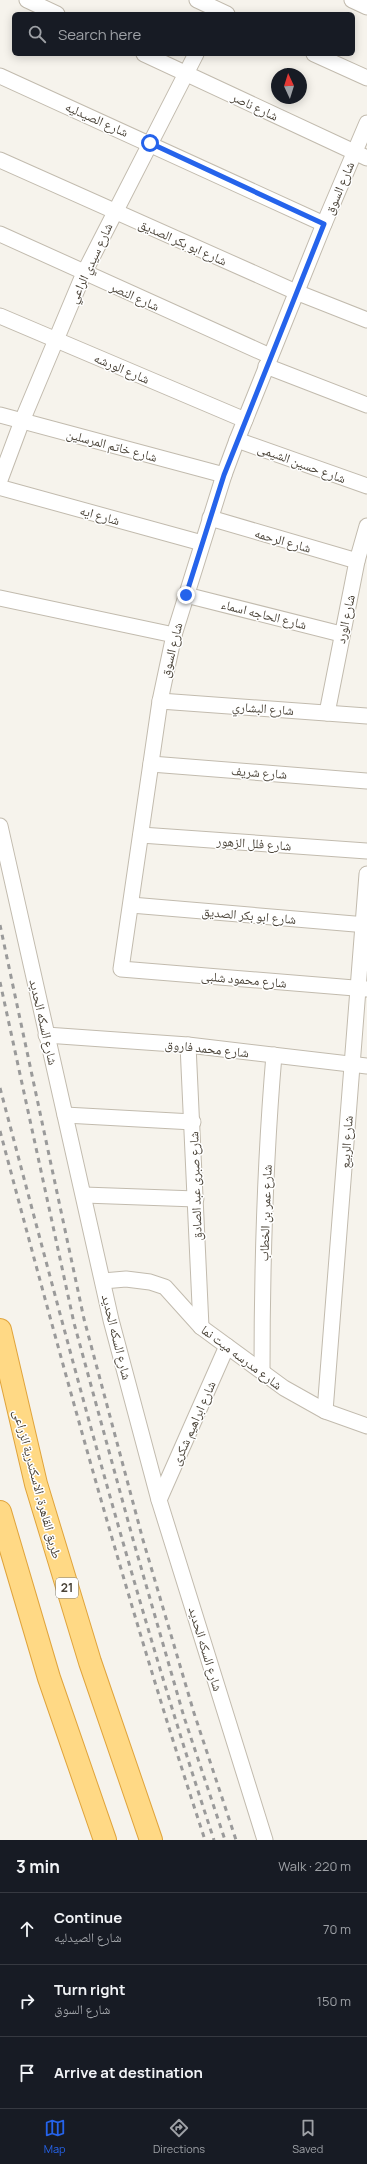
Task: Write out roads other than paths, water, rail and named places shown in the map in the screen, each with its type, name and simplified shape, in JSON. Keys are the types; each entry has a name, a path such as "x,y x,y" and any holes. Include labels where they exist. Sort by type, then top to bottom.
{"highway":[{"name":"طريق القاهرة, الاسكندرية الزراعى","path":"0,1330 36,1484 90,1662 152,1840"},
{"path":"0,1512 49,1678 105,1840"}],"street":[{"path":"27,0 53,12"},
{"path":"197,0 221,9"},
{"path":"352,0 367,7"},
{"name":"شارع ناصر","path":"148,56 361,155"},
{"name":"شارع سيدي الراعي","path":"0,480 22,420 84,273 195,56"},
{"path":"318,56 367,78"},
{"name":"شارع الصيدليه","path":"0,76 150,143 324,224"},
{"name":"شارع السوق","path":"121,969 160,701 174,635 210,518 237,440 324,224 361,155 367,123"},
{"name":"شارع ابو بكر الصديق","path":"0,160 296,292 367,320"},
{"name":"شارع النصر","path":"0,234 268,361 367,405"},
{"name":"شارع الورشه","path":"0,316 245,420"},
{"name":"شارع خاتم المرسلين","path":"0,415 224,475"},
{"name":"شارع حسين الشيمى","path":"237,440 367,486"},
{"name":"شارع ايه","path":"0,484 2,488 202,543"},
{"name":"شارع الرحمه","path":"210,518 357,561"},
{"name":"شارع الورد","path":"327,712 357,561 367,526"},
{"name":"شارع الحاجه اسماء","path":"186,595 342,634"},
{"path":"0,598 174,635"},
{"name":"شارع البشاري","path":"160,701 367,716"},
{"name":"شارع شريف","path":"151,764 367,781"},
{"name":"شارع السكه الحديد","path":"0,826 46,1035 66,1115 103,1281 159,1500 265,1840"},
{"name":"شارع فلل الزهور","path":"141,835 367,851"},
{"name":"شارع الربيع","path":"325,1411 352,1064 362,988 367,874"},
{"name":"شارع ابو بكر الصديق","path":"131,905 365,925"},
{"name":"شارع محمود شلبى","path":"121,969 362,988"},
{"name":"شارع محمد فاروق","path":"46,1035 188,1045 367,1066"},
{"name":"شارع صبرى عبد الصادق","path":"188,1045 193,1122 201,1327"},
{"name":"شارع عمر بن الخطاب","path":"262,1371 262,1303 269,1119 274,1055"},
{"path":"66,1115 193,1122"},
{"path":"84,1195 196,1199"},
{"name":"شارع مدرسه ميت نما","path":"103,1281 126,1279 150,1282 165,1288 201,1327 284,1388 325,1411 367,1426"},
{"name":"شارع ابراهيم شكرى","path":"159,1500 227,1346"}],"railway":[{"path":"0,925 84,1319 143,1540 194,1713 236,1840"},
{"path":"0,982 74,1323 134,1543 184,1717 225,1840"},
{"path":"0,1088 101,1466 155,1653 214,1840"},
{"path":"0,1131 97,1487 149,1664 205,1840"}]}
